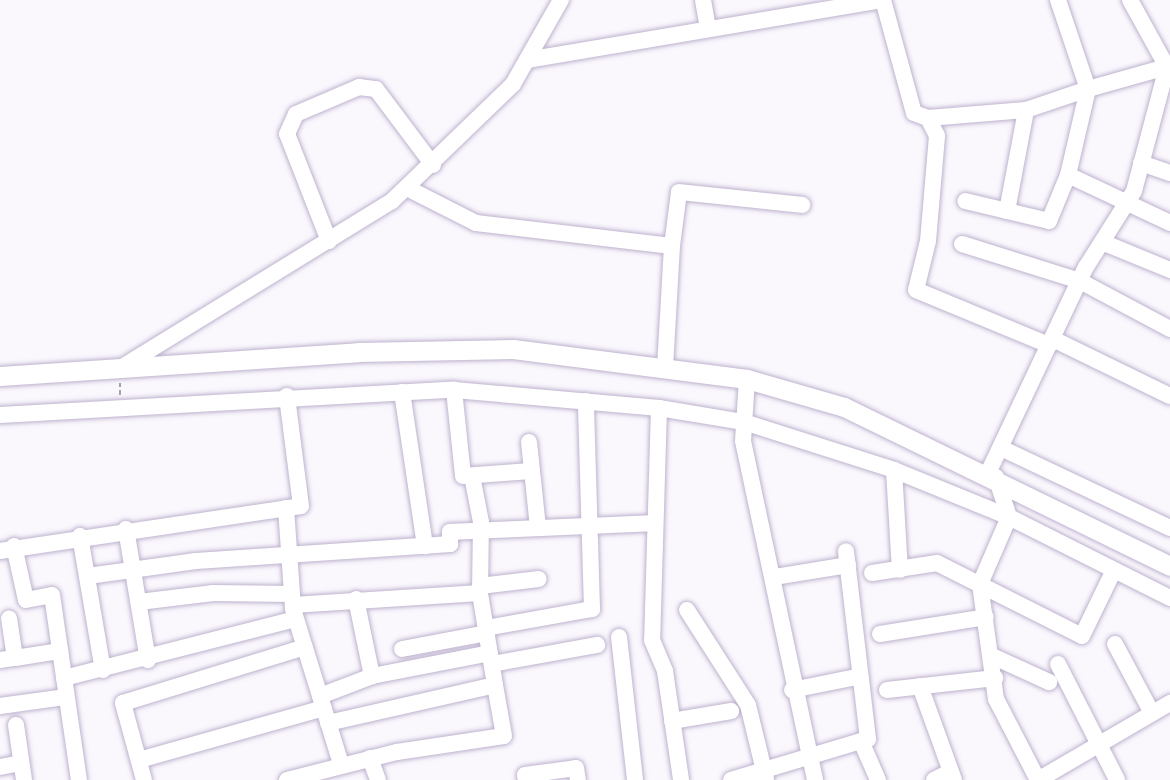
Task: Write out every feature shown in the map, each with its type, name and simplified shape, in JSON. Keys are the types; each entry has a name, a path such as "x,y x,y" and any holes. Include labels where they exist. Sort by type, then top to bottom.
{"main road":[{"path":"0,376 513,349 665,366 747,379 844,407 992,475 1170,566"}],"street":[{"path":"121,368 328,241 407,188 433,166 513,84 561,0"},
{"path":"703,0 708,28"},
{"path":"527,60 883,0 914,113 928,118 1026,110 1088,89 1169,67"},
{"path":"965,201 1049,221 1068,175 1088,89 1058,0"},
{"path":"1130,0 1169,67 1127,202 1080,281 1001,448 992,475 1009,517 980,584 996,699 1038,780 1170,703"},
{"path":"328,241 287,134 296,114 359,87 376,89 433,166"},
{"path":"1007,211 1026,110"},
{"path":"928,118 936,136 928,242 916,290 1049,345"},
{"path":"1141,163 1170,173"},
{"path":"1068,175 1170,223"},
{"path":"407,188 476,223 672,246"},
{"path":"665,366 672,246 679,192 802,205"},
{"path":"1102,242 1170,270"},
{"path":"962,244 1080,281 1170,329"},
{"path":"1049,345 1053,339 1170,396"},
{"path":"747,379 744,422 774,577 792,690 806,757 815,780"},
{"path":"0,415 287,396 454,390 659,408 744,422 894,470 1009,517 1170,598"},
{"path":"454,390 464,476 531,471"},
{"path":"402,392 425,546"},
{"path":"79,780 52,595 26,600 7,548 301,506 287,396"},
{"path":"402,649 592,609 594,525 586,401"},
{"path":"659,408 652,640 665,671 681,780"},
{"path":"529,442 538,527"},
{"path":"1001,448 1170,528"},
{"path":"894,470 900,570"},
{"path":"288,780 370,758 503,736 480,589 481,531 472,476"},
{"path":"286,508 294,606 341,764"},
{"path":"88,576 133,568 450,544 450,533 655,523"},
{"path":"127,529 148,660"},
{"path":"80,536 103,670"},
{"path":"731,780 767,775 806,757 868,739 847,558 774,577"},
{"path":"873,573 937,563 1082,636 1114,570"},
{"path":"64,678 148,660 294,606 392,596 400,603 539,579"},
{"path":"139,602 213,593 294,606"},
{"path":"356,599 372,676"},
{"path":"687,610 748,705 767,775"},
{"path":"880,634 986,617"},
{"path":"9,618 7,659 60,652"},
{"path":"619,637 635,780"},
{"path":"1115,644 1152,713"},
{"path":"324,709 372,676 597,645"},
{"path":"144,780 123,703 305,647"},
{"path":"992,656 1049,682"},
{"path":"1058,663 1117,780"},
{"path":"792,690 860,676"},
{"path":"887,691 995,678"},
{"path":"139,760 324,709 495,685"},
{"path":"920,687 952,776 934,780"},
{"path":"0,706 66,697"},
{"path":"672,720 731,711"},
{"path":"16,725 24,780"},
{"path":"861,741 878,780"},
{"path":"370,758 378,780"},
{"path":"0,767 21,763"},
{"path":"526,780 525,775 576,768 578,780"}],"path":[{"path":"119,407 121,368"}]}
